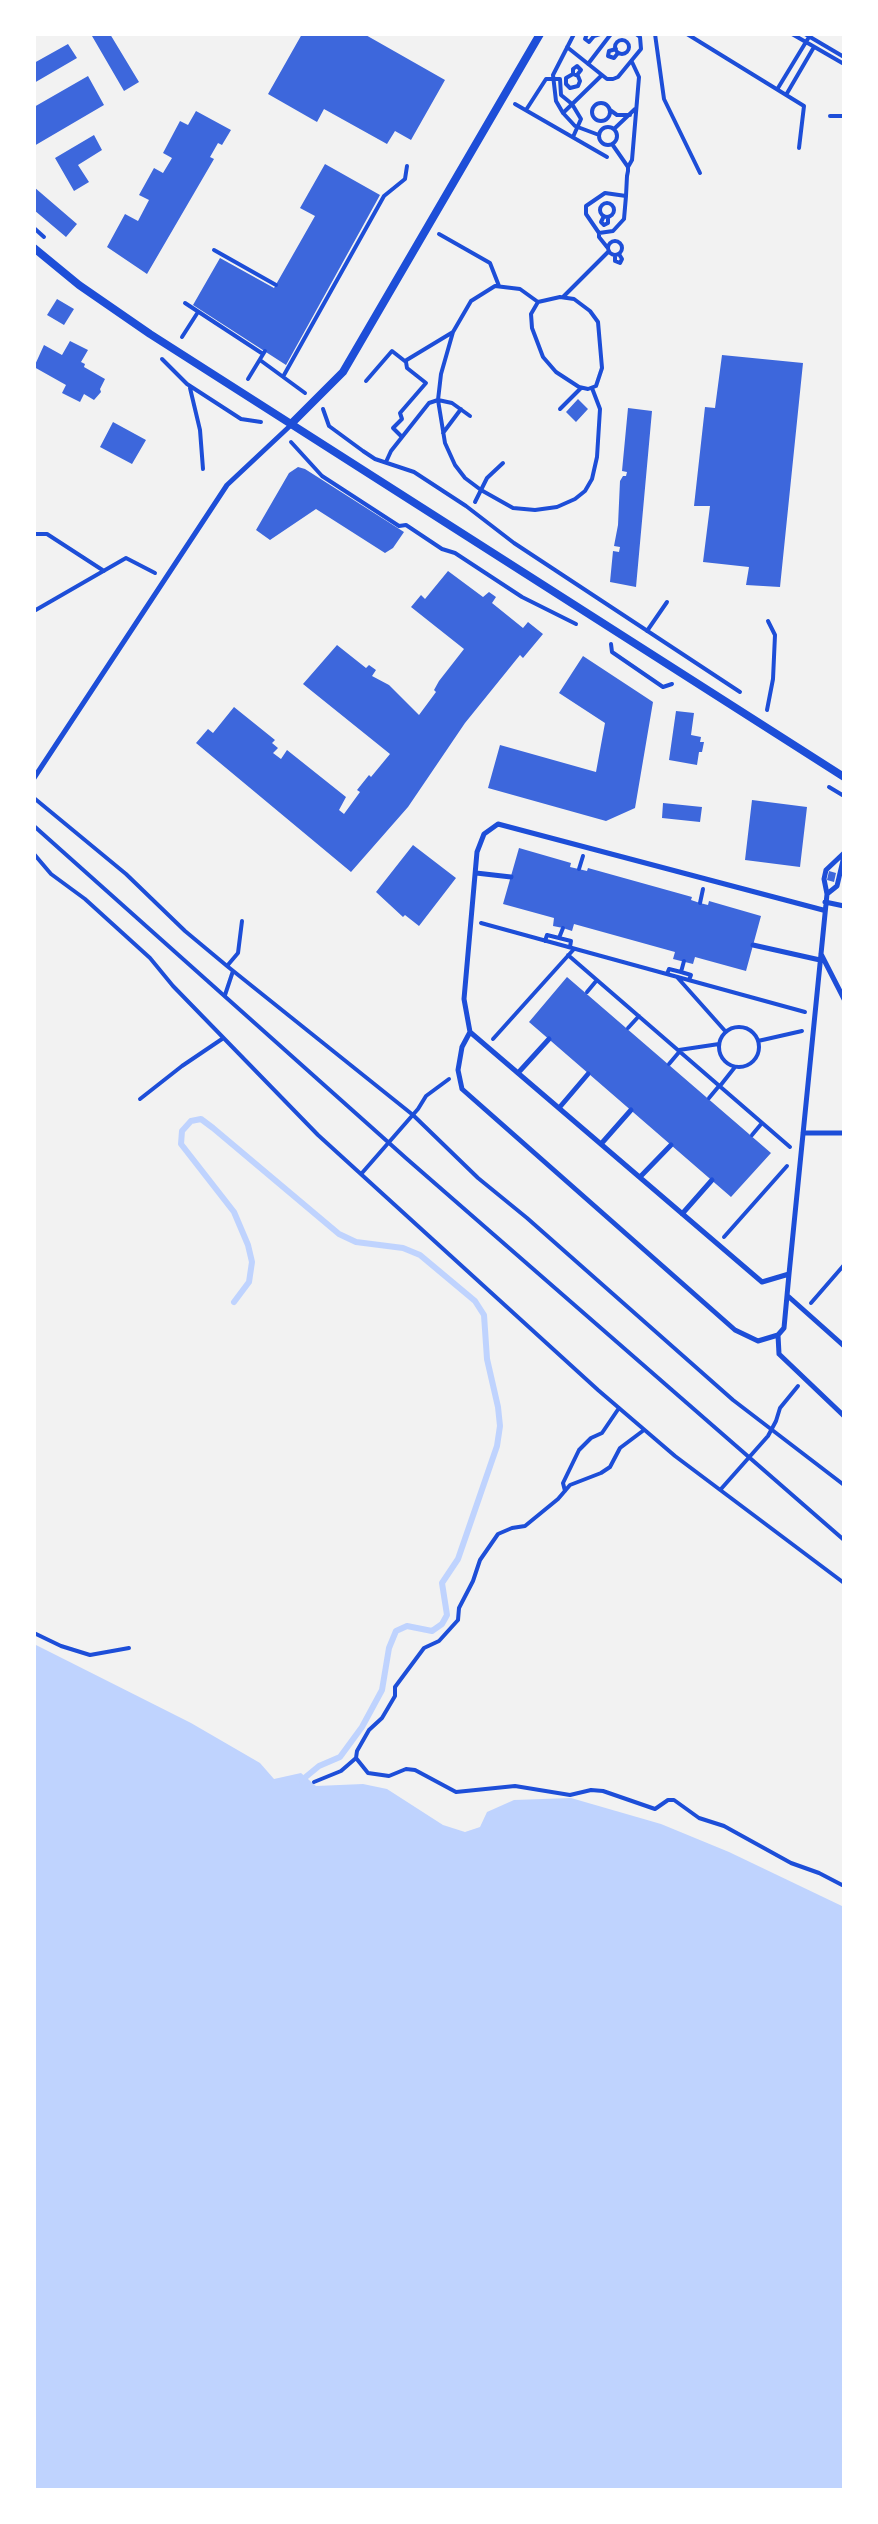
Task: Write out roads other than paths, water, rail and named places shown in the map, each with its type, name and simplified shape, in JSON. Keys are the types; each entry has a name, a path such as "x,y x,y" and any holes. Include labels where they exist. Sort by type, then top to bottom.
{"street":[{"path":"291,424 343,372 540,34"},
{"path":"34,248 126,318 844,777"}],"lane":[{"path":"34,778 227,485 291,424"},
{"path":"789,1274 762,1282 470,1032 464,999 477,852 484,834 498,824 823,910"},
{"path":"827,894 837,886 844,854"},
{"path":"470,1032 462,1047 458,1073 462,1089 735,1330 758,1341 778,1335 784,1328 789,1297 823,910 827,894 824,879 826,870 844,854"},
{"path":"475,873 511,877"},
{"path":"825,902 844,906"},
{"path":"753,945 820,957"},
{"path":"820,957 844,999"},
{"path":"518,1073 549,1039"},
{"path":"559,1108 588,1074"},
{"path":"601,1144 631,1110"},
{"path":"803,1133 844,1133"},
{"path":"640,1177 671,1145"},
{"path":"682,1214 712,1180"},
{"path":"789,1297 844,1346"},
{"path":"778,1335 779,1354 844,1416"}],"water":[{"path":"34,1644 191,1723 260,1763 274,1779 301,1773 316,1786 363,1784 387,1789 443,1825 465,1832 480,1827 487,1812 514,1800 571,1798 661,1824 729,1852 844,1907 844,2490 34,2490"}],"waterway":[{"path":"234,1302 249,1282 252,1262 248,1245 234,1212 181,1144 182,1131 191,1121 201,1119 213,1128 339,1234 356,1242 403,1248 420,1255 475,1301 484,1315 487,1359 498,1407 500,1426 497,1446 458,1559 442,1583 447,1615 442,1624 432,1631 407,1626 396,1631 389,1648 382,1690 362,1727 340,1757 319,1766 302,1780"}]}
